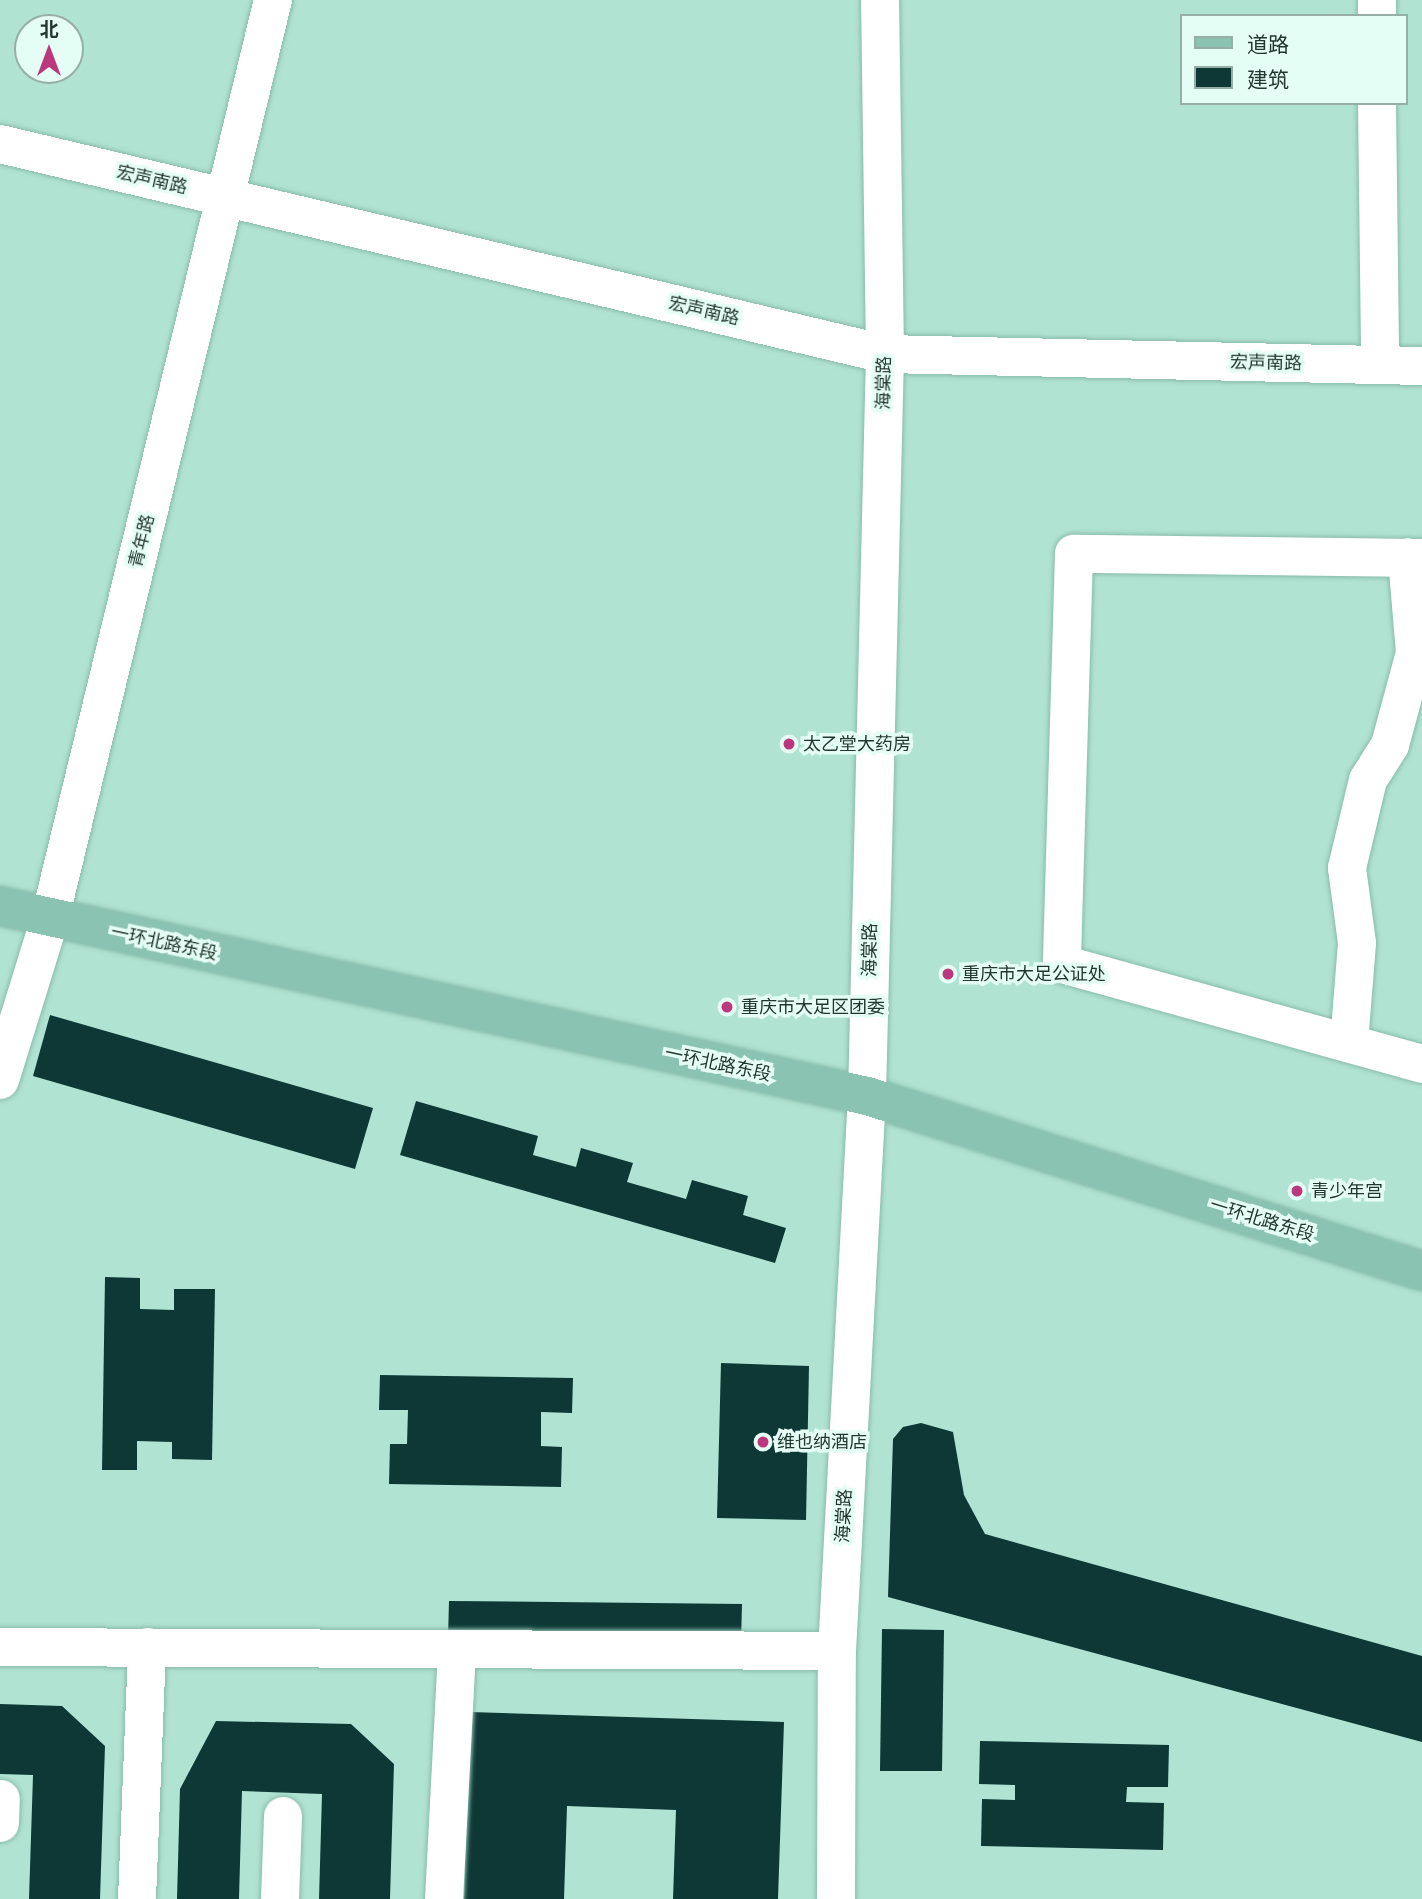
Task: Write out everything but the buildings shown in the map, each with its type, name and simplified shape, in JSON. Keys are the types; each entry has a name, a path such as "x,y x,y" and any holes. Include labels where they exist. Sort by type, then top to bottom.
{"main road":[{"name":"一环北路东段","path":"0,906 867,1096 1422,1271"}],"street":[{"name":"青年路","path":"0,1080 50,918 273,0"},
{"name":"海棠路","path":"836,1899 837,1651 867,1096 885,354 880,0"},
{"path":"1377,105 1380,365"},
{"name":"宏声南路","path":"0,144 885,354 1422,366"},
{"path":"1349,1043 1357,943 1347,868 1367,780 1390,745 1415,653 1415,557 1074,554 1062,964 1349,1043 1422,1063"},
{"path":"0,1647 837,1651"},
{"path":"137,1899 147,1647"},
{"path":"443,1899 457,1649"},
{"path":"280,1899 283,1816"}],"place":[{"name":"太乙堂大药房","path":"789,744"},
{"name":"重庆市大足公证处","path":"948,974"},
{"name":"重庆市大足区团委","path":"727,1007"},
{"name":"青少年宫","path":"1297,1191"},
{"name":"维也纳酒店","path":"763,1442"}]}
